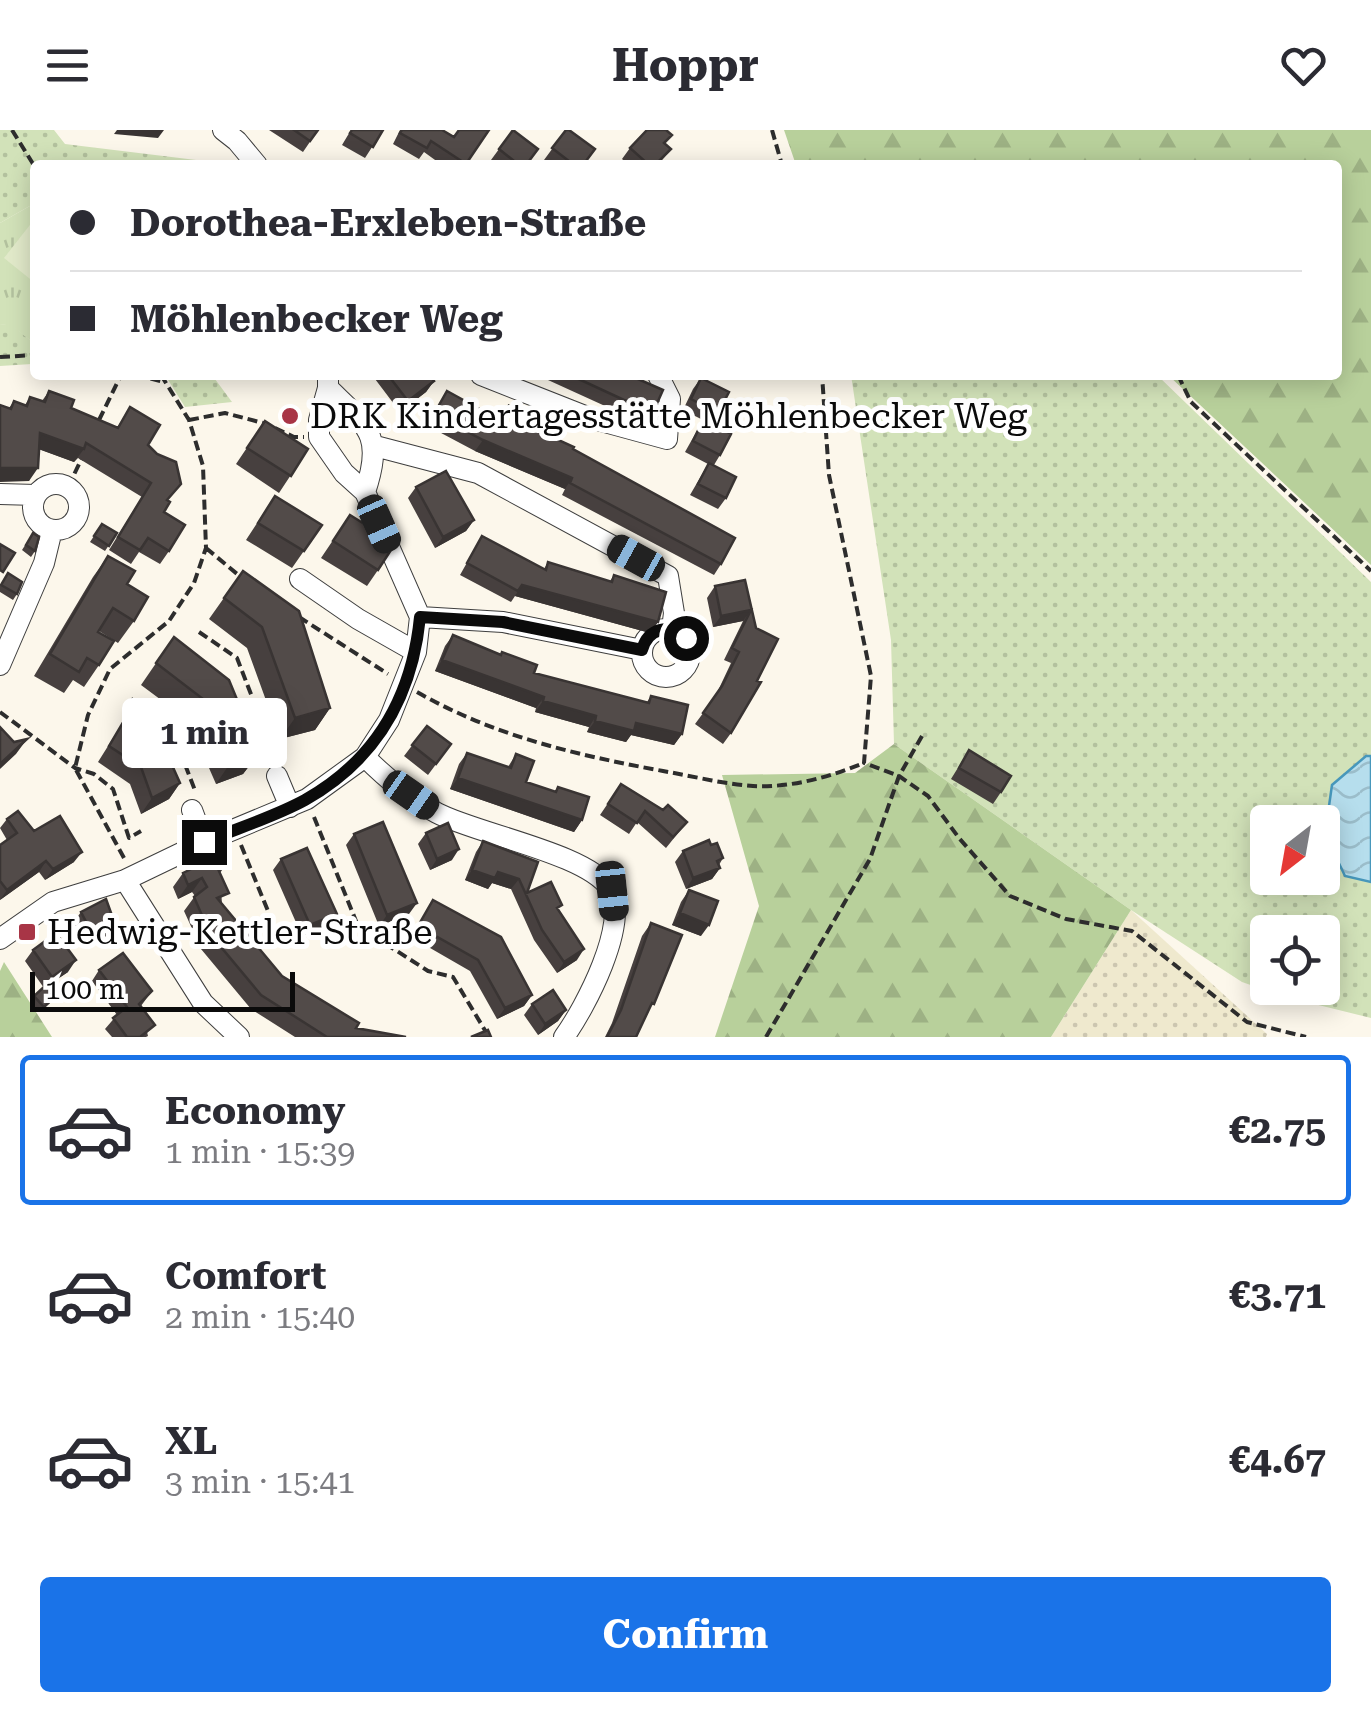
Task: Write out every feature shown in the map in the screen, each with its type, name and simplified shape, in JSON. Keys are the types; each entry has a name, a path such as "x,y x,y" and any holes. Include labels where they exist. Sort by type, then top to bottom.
{"street":[{"path":"223,130 253,160"},
{"path":"493,380 590,418 667,439 670,399 660,380"},
{"path":"0,938 54,902 129,878 299,803 365,757 406,685 416,652 420,617 365,492 344,473 319,437 328,381"},
{"path":"328,381 375,446 374,467 365,492"},
{"path":"375,446 478,473 668,576 674,613 672,629"},
{"path":"54,483 68,486 78,499 78,515 68,527 52,530 35,516 33,502 36,495 54,483"},
{"path":"0,494 36,495"},
{"path":"0,666 44,563 52,530"},
{"path":"300,579 358,620 416,652"},
{"path":"420,617 503,622 642,650"},
{"path":"664,628 672,629 686,638 691,654 678,674 662,678 644,663 642,650 650,635 664,628"},
{"path":"365,757 384,776 437,813 592,869 612,891 615,922 598,974 564,1037"},
{"path":"279,774 299,803"},
{"path":"197,809 204,842"},
{"path":"129,878 203,1004 239,1037"}],"path":[{"path":"12,130 31,160"},
{"path":"772,130 781,160"},
{"path":"0,357 30,355"},
{"path":"98,423 119,380"},
{"path":"129,878 74,768 88,715 110,668 170,621 194,583 206,548 203,466 188,420 164,382 156,380"},
{"path":"822,380 829,475 870,676 864,764"},
{"path":"1180,380 1191,402 1371,571"},
{"path":"501,424 516,390"},
{"path":"188,420 225,413 263,422 294,437 319,437"},
{"path":"68,486 83,455"},
{"path":"206,548 243,578"},
{"path":"299,616 406,685 496,730 587,757 755,786 820,780 864,764 899,776 928,796 1010,896 1066,919 1132,931 1247,1022 1306,1037"},
{"path":"199,632 237,658 279,774"},
{"path":"130,699 169,723 197,809"},
{"path":"0,712 74,768 94,774 113,789 129,838 140,832"},
{"path":"766,1037 870,859 899,776 922,736"},
{"path":"299,803 358,926 428,971 453,977 489,1037"},
{"path":"234,830 277,933"}],"shaded area":[{"path":"1131,910 1267,1034 1266,1037 1051,1037"}],"green space":[{"path":"0,130 54,130 65,144 196,160 30,160 30,206 0,223"},
{"path":"784,130 1371,130 1371,565 1173,380 1342,380 1342,160 794,160"},
{"path":"30,206 30,340 12,326 0,324 0,223"},
{"path":"30,225 30,279 4,258"},
{"path":"0,324 12,325 30,340 30,364 0,366"},
{"path":"168,380 216,380 232,402 185,407"},
{"path":"852,380 1162,380 1371,582 1371,1018 1318,1005 1340,1005 1340,915 1250,915 1250,985 1131,910 894,744 891,640"},
{"path":"894,744 1131,910 1051,1037 715,1037 759,906 722,775 855,773"},
{"path":"4,962 52,1037 0,1037 0,971"}],"water":[{"path":"1371,756 1371,882 1345,876 1340,866 1340,805 1329,805 1332,785"}],"building":[{"path":"294,130 318,130 310,141"},
{"path":"383,130 373,147 350,133"},
{"path":"442,130 454,137 459,130 489,130 469,160 460,160 431,141 427,148 400,133"},
{"path":"513,130 538,149 530,160 513,160 499,149"},
{"path":"569,130 595,149 587,160 568,160 552,148"},
{"path":"647,130 666,130 672,135 664,143 671,149 660,160 643,160 630,148"},
{"path":"392,380 434,381 408,401"},
{"path":"581,380 640,380 663,390 655,408 624,400"},
{"path":"700,380 729,392 718,413 691,399"},
{"path":"49,391 74,400 71,408 118,428 130,407 160,425 148,445 157,454 176,462 181,484 167,500 170,502 164,512 185,525 169,551 148,538 140,550 118,537 151,483 86,443 84,449 40,433 38,468 0,468 0,405 11,409 14,401 27,406 30,397 45,402"},
{"path":"447,391 516,429 519,422 574,447 735,538 721,564 570,483 572,478 434,414"},
{"path":"703,420 731,434 720,455 693,441"},
{"path":"265,421 308,449 291,476 247,448"},
{"path":"709,463 736,477 726,498 698,484"},
{"path":"446,471 474,520 443,537 416,487"},
{"path":"275,496 322,525 304,551 258,523"},
{"path":"350,515 390,540 393,547 378,570 333,541"},
{"path":"102,524 117,533 109,546 94,536"},
{"path":"33,533 39,537 35,551 26,545"},
{"path":"482,536 546,570 548,562 612,582 614,575 666,592 658,622 522,585 518,591 467,563"},
{"path":"0,544 15,553 3,572 0,570"},
{"path":"108,556 135,571 127,584 148,597 134,621 113,608 98,632 114,641 99,665 87,658 79,672 50,654"},
{"path":"243,571 299,611 330,708 295,718 262,627 224,598"},
{"path":"8,573 22,582 17,594 1,585"},
{"path":"745,580 756,628 778,639 757,681 761,682 731,733 703,713 739,652 732,648 751,610 721,616 715,586"},
{"path":"453,635 537,665 534,673 649,703 651,696 688,705 682,734 636,723 634,731 595,721 596,716 543,701 544,697 442,660"},
{"path":"174,637 229,680 259,753 231,762 203,699 156,663"},
{"path":"125,719 163,745 180,783 152,798 141,767 109,746"},
{"path":"427,726 451,744 436,764 412,745"},
{"path":"0,727 14,742 27,739 0,764"},
{"path":"969,750 1011,776 1001,792 959,768"},
{"path":"467,753 511,768 516,754 534,761 526,782 589,797 582,820 458,778"},
{"path":"621,784 663,810 668,805 687,822 673,837 645,811 637,823 608,804"},
{"path":"18,811 34,831 60,816 82,852 53,869 46,861 7,890 0,881 0,845 17,833 7,819"},
{"path":"383,822 417,903 387,915 354,834"},
{"path":"448,823 459,849 437,859 426,833"},
{"path":"709,840 711,845 717,843 723,858 717,861 720,868 693,878 683,851"},
{"path":"483,841 538,862 527,893 551,882 562,905 557,908 584,949 564,962 542,930 519,879 498,872 495,878 472,870"},
{"path":"307,848 337,914 310,925 281,859"},
{"path":"220,855 225,866 218,869 229,893 217,898 282,976 359,1023 356,1028 406,1037 327,1037 261,995 201,923 204,920 194,897 207,887 202,878 188,885 183,873"},
{"path":"689,890 718,901 709,925 680,913"},
{"path":"106,899 115,924 93,935 81,912"},
{"path":"433,900 501,937 532,995 505,1008 478,960 418,926"},
{"path":"651,923 682,935 636,1037 607,1037 621,1010"},
{"path":"56,933 76,960 52,977 33,950"},
{"path":"123,953 152,991 139,1004 155,1025 140,1037 127,1037 113,1018 127,1007 99,970"},
{"path":"46,985 56,996 44,1007 34,996"},
{"path":"553,990 566,1010 545,1024 532,1004"},
{"path":"488,1030 491,1037 471,1037"}],"place":[{"name":"DRK Kindertagesstätte Möhlenbecker Weg","path":"290,416"},
{"name":"Hedwig-Kettler-Straße","path":"27,932"}],"route":[{"path":"204,842 307,799 365,757 406,685 416,652 420,617 503,622 642,650 656,630 672,629 686,638"}]}
